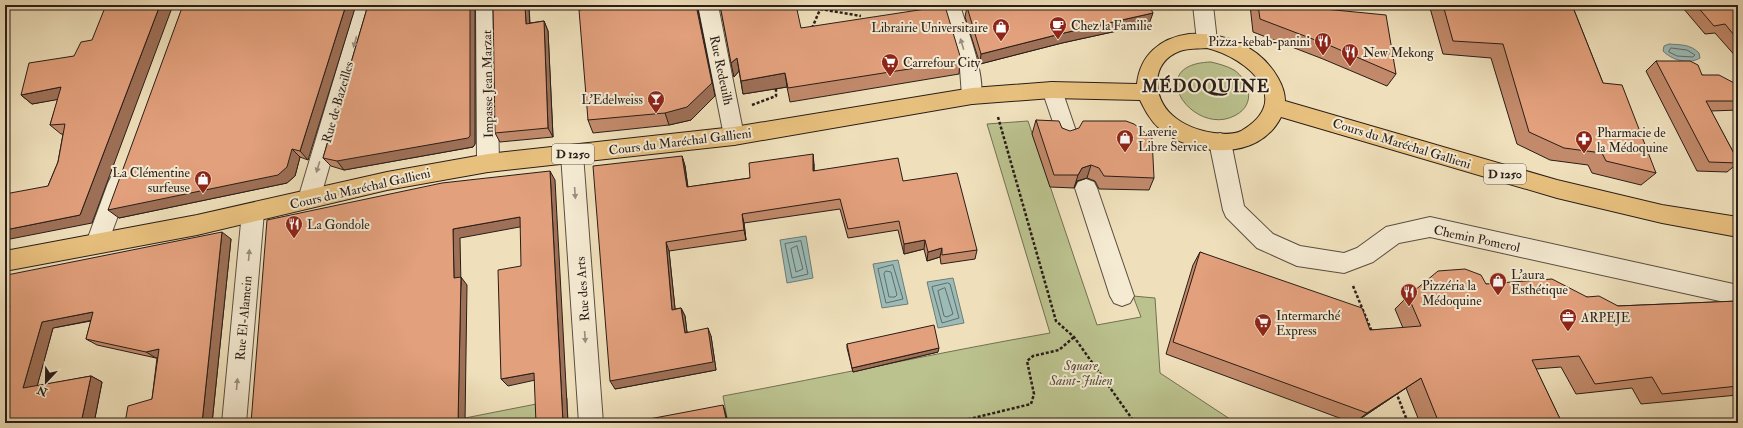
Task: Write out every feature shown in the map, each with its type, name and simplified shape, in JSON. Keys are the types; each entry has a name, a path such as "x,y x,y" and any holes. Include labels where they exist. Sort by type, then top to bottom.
{"main road":[{"path":"1186,42 1207,42 1226,46 1238,51 1258,64 1269,77 1275,92 1276,107 1270,121 1257,133 1240,140 1220,142 1200,139 1165,121 1153,107 1147,92 1146,75 1154,60 1167,48 1186,42"},
{"name":"Cours du Maréchal Gallieni","path":"5,261 197,225 387,181 488,163 734,136 981,95 1052,90 1147,92"},
{"name":"Cours du Maréchal Gallieni","path":"1276,107 1557,189 1662,214 1738,227"}],"street":[{"name":"Rue de Bazeilles","path":"309,200 366,5"},
{"name":"Impasse Jean Marzat","path":"486,5 488,163"},
{"name":"Rue Redeuilh","path":"708,5 731,113 734,136"},
{"path":"950,5 970,69 981,95"},
{"path":"1203,5 1207,42"},
{"path":"1052,90 1067,134"},
{"name":"Chemin Pomerol","path":"1220,142 1234,210 1265,241 1297,256 1344,263 1365,255 1394,234 1430,227 1738,295"},
{"name":"Rue des Arts","path":"572,154 591,423"},
{"path":"97,243 127,162"},
{"path":"1086,188 1122,296"},
{"name":"Rue El-Alamein","path":"234,423 254,212"}],"path":[{"path":"810,33 822,5"},
{"path":"820,9 861,16"},
{"path":"731,113 776,96 776,83"},
{"path":"981,95 1056,320 1074,337 1136,423"},
{"path":"1344,263 1373,336"},
{"path":"958,423 961,420 1031,404 1034,394 1027,361 1034,356 1059,350 1074,337"},
{"path":"1394,387 1408,423"}],"green space":[{"path":"1211,62 1234,70 1244,80 1248,92 1246,105 1242,110 1236,115 1220,120 1205,117 1191,109 1182,98 1177,86 1179,74 1190,66"},
{"name":"Square Saint-Julien","path":"1028,121 1097,325 1141,317 1133,296 1155,298 1160,373 1236,423 728,423 723,396 1050,333 987,124"},
{"path":"567,398 568,423 465,423 465,418"}],"water":[{"path":"1669,44 1692,48 1699,53 1700,58 1690,61 1675,59 1663,51 1664,46"},
{"path":"806,236 813,278 787,283 780,240"},
{"path":"898,260 908,304 882,308 873,264"},
{"path":"953,278 964,323 938,328 927,282"}],"building":[{"path":"106,5 160,5 80,215 5,230 5,194 48,186 58,162 65,124 50,125 61,87 21,95 29,63 74,56 81,42 92,40"},
{"path":"183,5 246,5 245,9 296,5 346,5 300,151 292,149 287,167 278,175 108,210"},
{"path":"368,5 470,5 470,136 468,138 337,161 323,158"},
{"path":"493,5 525,5 526,24 544,21 548,128 495,133"},
{"path":"609,5 696,5 712,83 687,107 665,113 588,120 579,10"},
{"path":"720,5 796,5 801,28 945,6 960,56 960,61 788,88 785,73 741,81 737,58 731,63"},
{"path":"973,5 1149,5 1153,13 981,54 967,7 974,6"},
{"path":"1258,5 1304,5 1304,7 1386,15 1396,74 1331,46 1260,19"},
{"path":"1443,5 1572,5 1603,83 1622,85 1656,173 1606,161 1602,153 1564,148 1529,132 1503,44 1453,41"},
{"path":"1696,5 1738,5 1738,40 1725,24 1714,26"},
{"path":"1656,61 1690,61 1698,65 1702,75 1719,75 1738,85 1738,101 1706,101 1738,163 1709,162"},
{"path":"1036,120 1059,121 1062,128 1070,131 1079,128 1083,121 1126,121 1134,124 1152,138 1154,178 1104,176 1099,168 1091,165 1082,168 1078,175 1054,175"},
{"path":"813,154 813,171 898,158 903,181 957,173 977,250 942,255 942,248 928,252 925,240 904,244 899,221 848,229 840,199 742,214 744,230 666,242 672,310 681,308 685,333 708,328 713,362 610,381 593,166 682,156 687,187 750,178 749,163"},
{"path":"550,171 563,423 536,423 534,373 501,379 498,270 521,266 520,217 453,229 454,278 461,277 458,423 251,423 267,220 442,183"},
{"path":"222,232 202,423 125,423 128,406 152,399 159,349 146,352 86,339 93,312 42,322 23,388 91,376 81,423 5,423 5,322 10,306 5,307 5,277 7,275"},
{"path":"1200,252 1362,308 1370,330 1421,326 1408,296 1438,271 1465,269 1481,275 1486,284 1552,279 1587,297 1599,296 1618,306 1738,301 1738,386 1662,394 1652,377 1595,384 1579,356 1532,360 1562,423 1439,423 1421,378 1367,413 1173,342"},
{"path":"934,325 939,348 852,368 847,344"},
{"path":"723,405 727,423 628,423"}],"place":[{"name":"Chez la Familie","path":"1058,40"},
{"name":"Librairie Universitaire","path":"1001,42"},
{"name":"Pizza-kebab-panini","path":"1323,56"},
{"name":"New Mekong","path":"1350,67"},
{"name":"Carrefour City","path":"890,77"},
{"name":"L'Edelweiss","path":"656,114"},
{"name":"Laverie Libre Service","path":"1125,153"},
{"name":"Pharmacie de la Médoquine","path":"1584,154"},
{"name":"La Clémentine surfeuse","path":"203,194"},
{"name":"La Gondole","path":"294,239"},
{"name":"L'aura Esthétique","path":"1498,296"},
{"name":"Pizzéria la Médoquine","path":"1409,307"},
{"name":"ARPEJE","path":"1568,332"},
{"name":"Intermarché Express","path":"1263,337"}],"district":[{"name":"MÉDOQUINE","path":"1206,86"}]}
